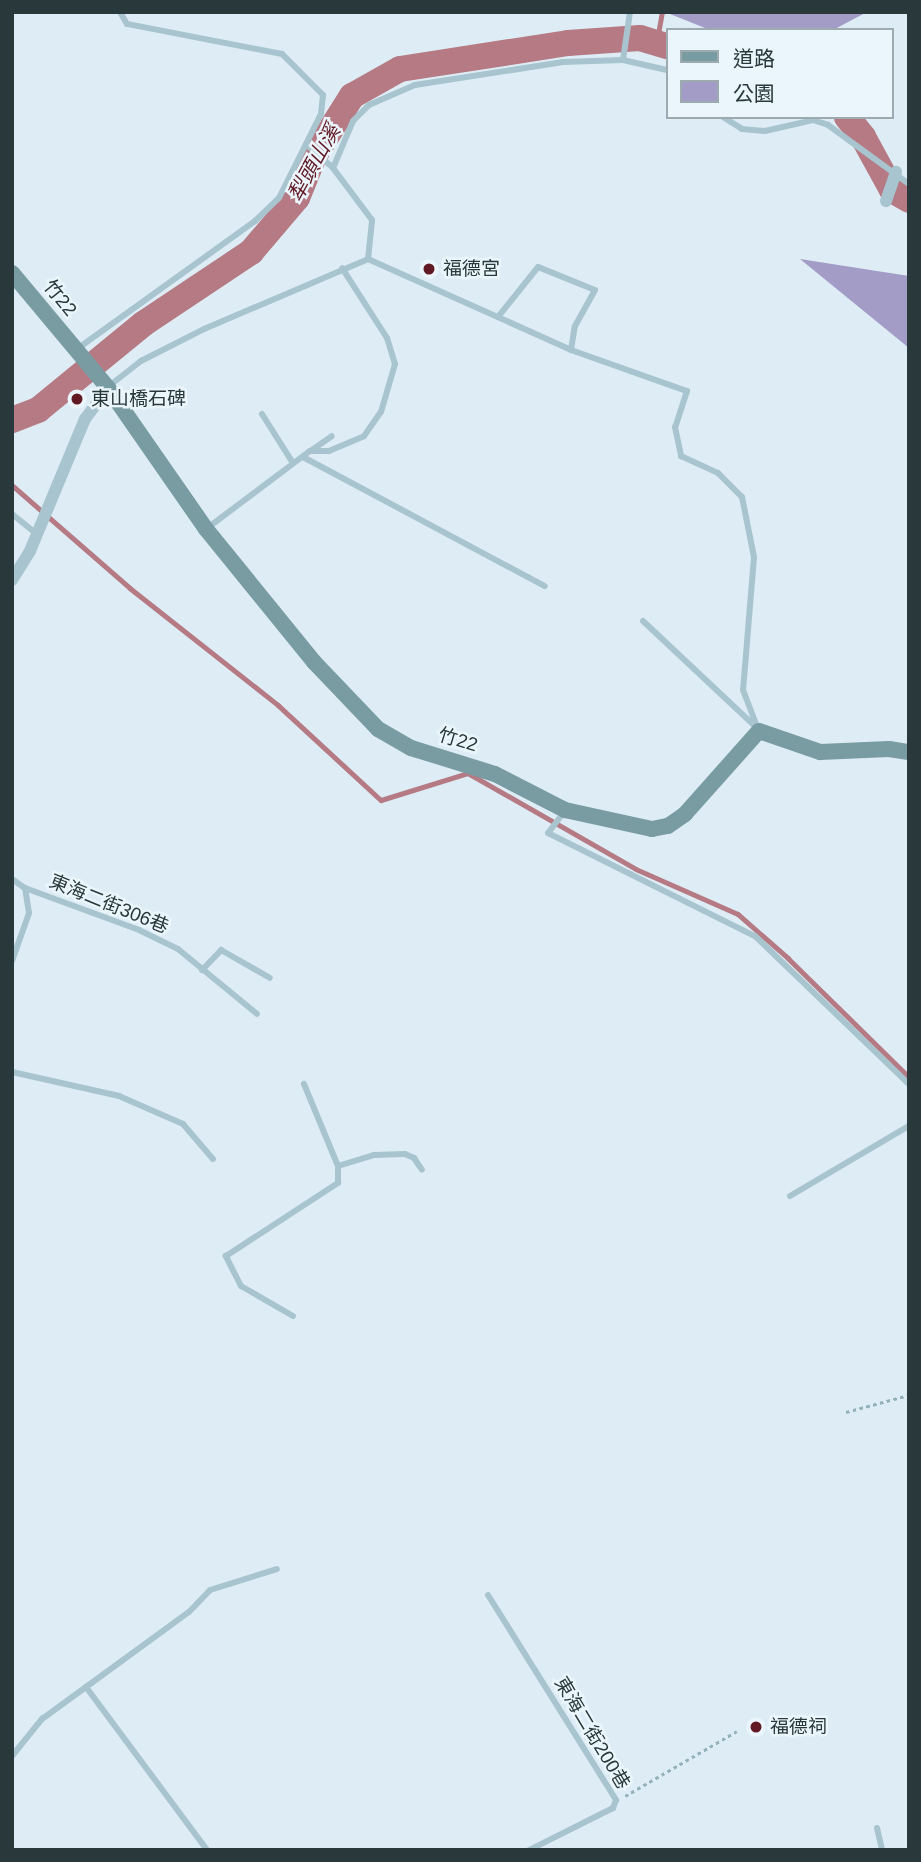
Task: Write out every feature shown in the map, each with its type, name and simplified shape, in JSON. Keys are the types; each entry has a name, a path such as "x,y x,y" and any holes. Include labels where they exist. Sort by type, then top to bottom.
{"street":[{"path":"886,201 894,176"},
{"name":"竹22","path":"12,273 108,388 206,529 314,662 379,729 411,748 495,774 565,810 652,829 668,826 685,814 759,731"},
{"path":"12,580 37,534 85,419 108,388"},
{"path":"759,731 820,752 888,749 909,752"}],"lane":[{"path":"75,350 255,221 279,198 308,146 321,114 323,95 282,54 127,24 120,12"},
{"path":"623,60 630,13"},
{"path":"333,168 347,131 369,105 415,85 563,62 623,60 666,70"},
{"path":"726,119 741,129 765,131 794,122 813,120 843,133 894,176 909,184"},
{"path":"308,146 333,168 372,220 368,259"},
{"path":"108,388 141,361 204,329 368,259 570,350 687,390 675,427 681,456 718,473 742,497 754,556 743,690 759,731"},
{"path":"498,317 538,267 595,290 575,326 570,350"},
{"path":"310,451 329,451 364,436 381,412 395,364 387,338 342,268"},
{"path":"262,414 293,463"},
{"path":"206,529 332,436"},
{"path":"303,457 545,586"},
{"path":"12,514 37,534"},
{"path":"643,621 759,731"},
{"path":"565,810 548,833 755,936 909,1084"},
{"name":"東海二街306巷","path":"12,879 25,888 139,930 178,949 257,1014"},
{"path":"12,961 29,913 25,888"},
{"path":"202,971 221,950 270,978"},
{"path":"12,1072 119,1096 145,1107 183,1124 213,1158"},
{"path":"293,1316 241,1286 226,1255 338,1183 338,1166 304,1084"},
{"path":"790,1196 909,1126"},
{"path":"338,1166 374,1155 405,1154 414,1158 422,1170"},
{"path":"12,1756 42,1720 189,1612 210,1590 277,1569"},
{"name":"東海二街200巷","path":"488,1595 616,1801 612,1808 529,1850"},
{"path":"86,1687 207,1850"},
{"path":"877,1828 882,1850"}],"path":[{"path":"846,1412 909,1395"},
{"path":"616,1801 737,1731"}],"green space":[{"path":"665,12 867,12 837,28 705,28"},
{"path":"800,259 909,276 909,348"}],"waterway":[{"path":"657,40 662,12"},
{"name":"犁頭山溪","path":"12,420 38,410 143,324 251,252 297,198 314,156 352,96 400,69 568,43 640,38 666,46"},
{"name":"犁頭山溪","path":"849,119 863,137 892,190 909,200"},
{"path":"12,485 130,588 278,705 381,800 468,773 636,869 738,914 788,958 909,1077"}],"place":[{"name":"福德宮","path":"429,269"},
{"name":"東山橋石碑","path":"77,399"},
{"name":"福德祠","path":"756,1727"}]}
